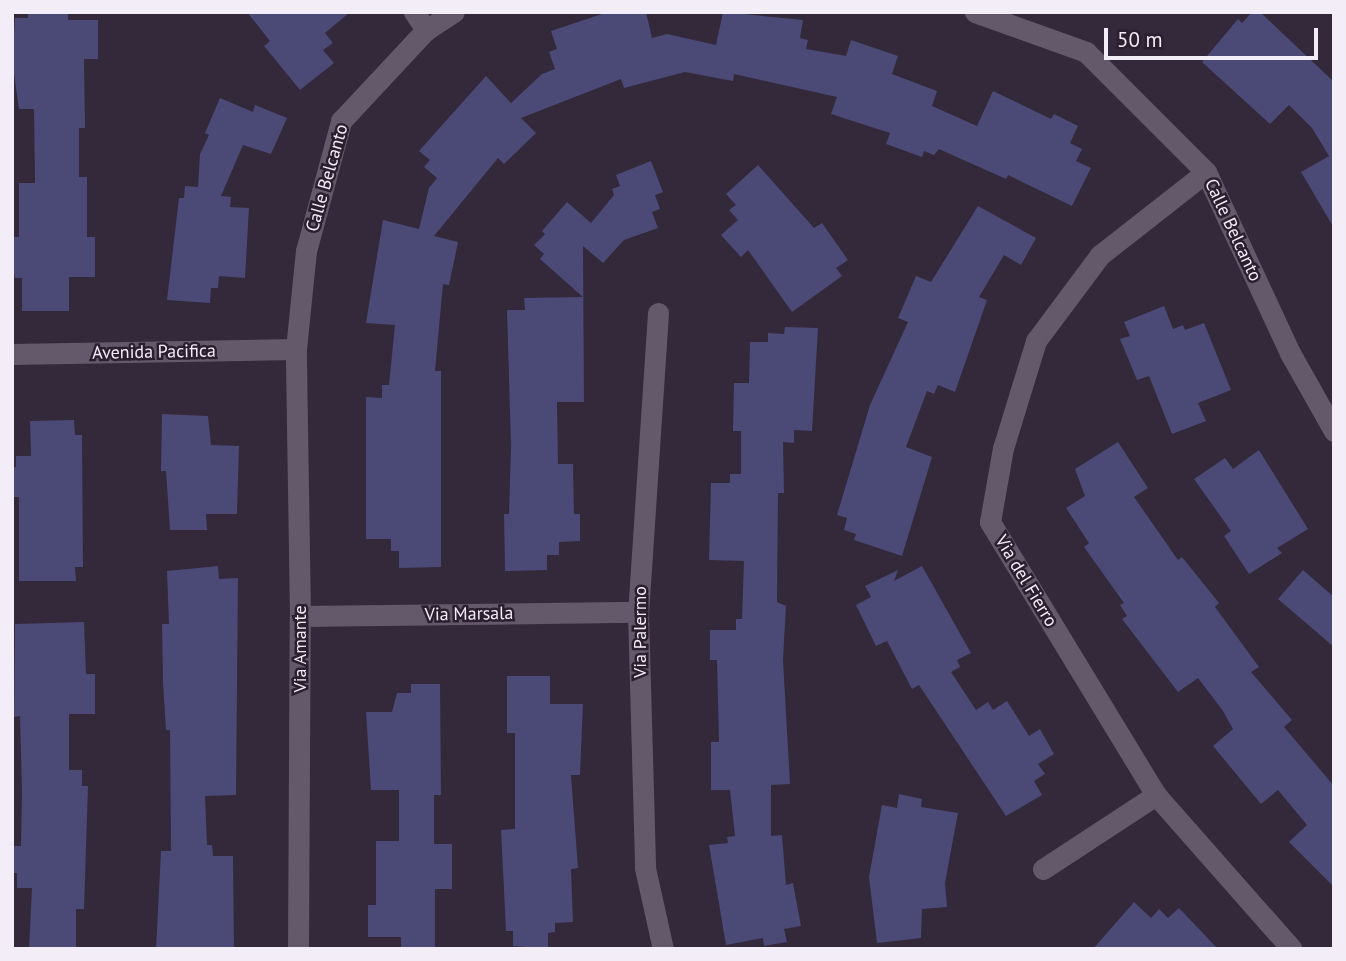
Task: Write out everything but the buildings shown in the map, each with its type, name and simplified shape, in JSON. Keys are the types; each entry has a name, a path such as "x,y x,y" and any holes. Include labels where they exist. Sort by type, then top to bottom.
{"street":[{"name":"Calle Belcanto","path":"296,349 306,251 341,121 420,21 454,12"},
{"name":"Calle Belcanto","path":"975,12 1086,52 1206,172 1290,353 1334,431"},
{"name":"Via del Fierro","path":"1206,172 1100,255 1036,341 1003,448 990,522 1156,795 1292,949"},
{"name":"Via Palermo","path":"658,313 638,612 645,868 663,949"},
{"name":"Avenida Pacifica","path":"12,354 296,349"},
{"name":"Via Amante","path":"296,349 300,616 298,949"},
{"name":"Via Marsala","path":"300,616 638,612"},
{"path":"1043,869 1156,795"}]}
